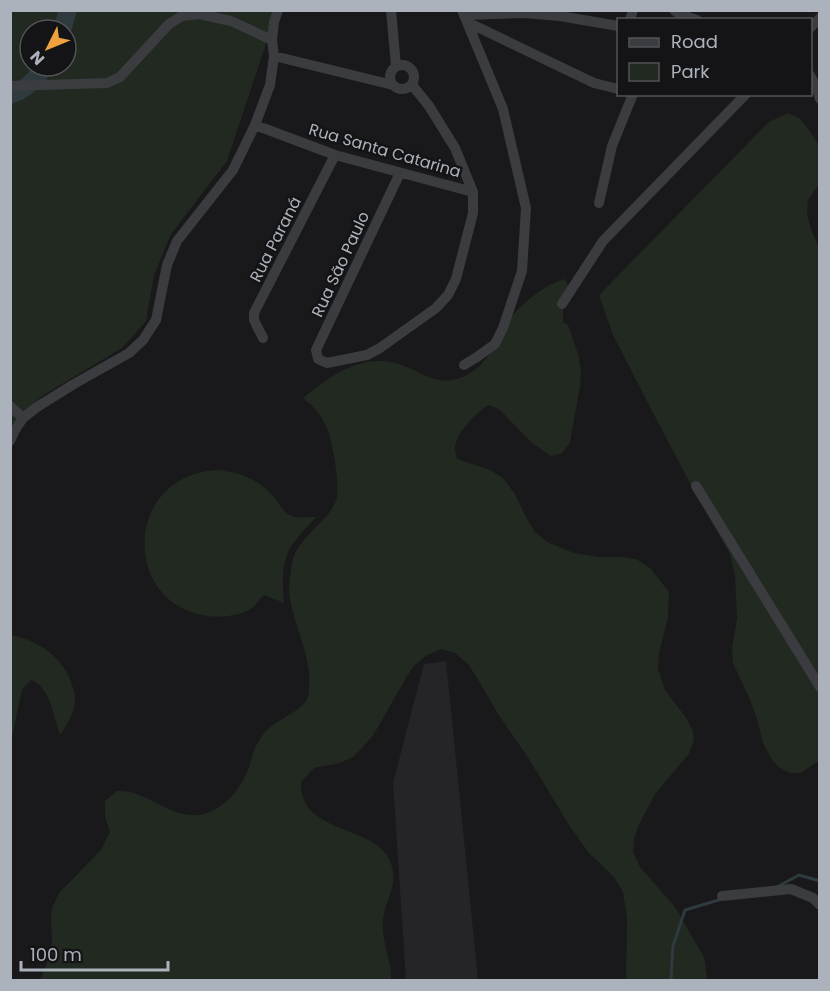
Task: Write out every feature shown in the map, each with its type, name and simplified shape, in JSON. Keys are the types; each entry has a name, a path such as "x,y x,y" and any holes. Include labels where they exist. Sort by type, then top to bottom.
{"street":[{"path":"10,441 23,418 74,384 129,353 143,340 156,320 166,265 177,241 233,170 255,124 270,85 274,56 272,40 278,10"},
{"path":"391,10 396,66 391,73 393,85"},
{"path":"464,16 523,12 617,26"},
{"path":"10,86 107,83 120,77 169,24 182,16 199,14 231,21 272,40"},
{"path":"464,16 594,83 617,89"},
{"path":"464,16 503,109 526,208 522,271 503,328 495,344 464,365"},
{"path":"274,56 393,85 400,89 412,85 415,77 412,69 404,65 396,66"},
{"path":"812,79 819,99"},
{"path":"412,85 429,106 455,148 473,192"},
{"path":"599,203 612,146 632,96"},
{"path":"562,304 603,241 744,96"},
{"name":"Rua Santa Catarina","path":"255,124 335,155 473,192"},
{"name":"Rua Paraná","path":"262,338 254,320 254,313 335,155"},
{"name":"Rua São Paulo","path":"400,173 316,350 318,359 327,363 367,355 380,348 436,308 448,295 456,279 474,213 473,192"},
{"path":"10,406 23,418"},
{"path":"696,486 819,687"},
{"path":"722,896 790,889 813,898 819,905"}],"shaded area":[{"path":"446,661 478,980 406,980 393,783 424,664"}],"green space":[{"path":"11,11 277,11 227,161 171,234 154,275 146,321 122,348 42,396 11,425"},
{"path":"788,113 799,118 820,147 819,184 808,200 807,214 820,250 820,760 801,773 790,773 779,767 772,760 763,743 750,700 733,663 732,649 737,618 735,575 730,554 699,500 613,335 599,295 769,122"},
{"path":"565,279 568,286 563,322 568,325 579,357 581,374 570,442 562,453 551,456 532,443 499,409 489,405 473,418 459,436 455,448 457,458 490,470 503,478 515,494 535,532 547,542 574,553 636,559 650,568 669,592 668,617 659,653 658,669 665,690 687,719 693,731 694,740 689,754 655,794 638,827 633,852 640,867 675,907 704,957 706,980 626,980 627,919 623,892 614,877 588,852 569,825 468,664 455,653 441,649 427,655 414,666 374,734 353,757 340,763 314,768 301,782 304,799 312,811 324,820 381,848 389,859 393,883 384,912 383,928 391,980 40,980 49,958 52,942 52,908 59,893 101,850 110,832 105,817 105,801 117,791 125,791 187,815 197,815 214,810 227,801 238,788 246,774 256,746 265,732 296,710 308,697 309,677 306,654 290,599 292,563 298,549 332,509 336,501 337,485 335,461 327,429 318,412 303,398 323,382 345,369 369,362 395,363 437,379 445,380 465,376 473,372 486,359 510,319 521,307 534,295"},
{"path":"217,470 254,481 267,490 289,515 316,517 296,540 287,555 283,573 284,603 264,595 252,608 242,613 207,616 179,606 159,588 147,565 144,540 150,515 164,493 186,477"},
{"path":"11,635 39,645 55,657 67,673 75,701 72,715 60,735 47,696 37,683 31,680 22,690 11,742"}],"waterway":[{"path":"66,18 68,10"},
{"path":"10,95 21,90 35,78"},
{"path":"777,887 799,875 820,881"},
{"path":"671,980 673,946 685,910 722,899"}]}
